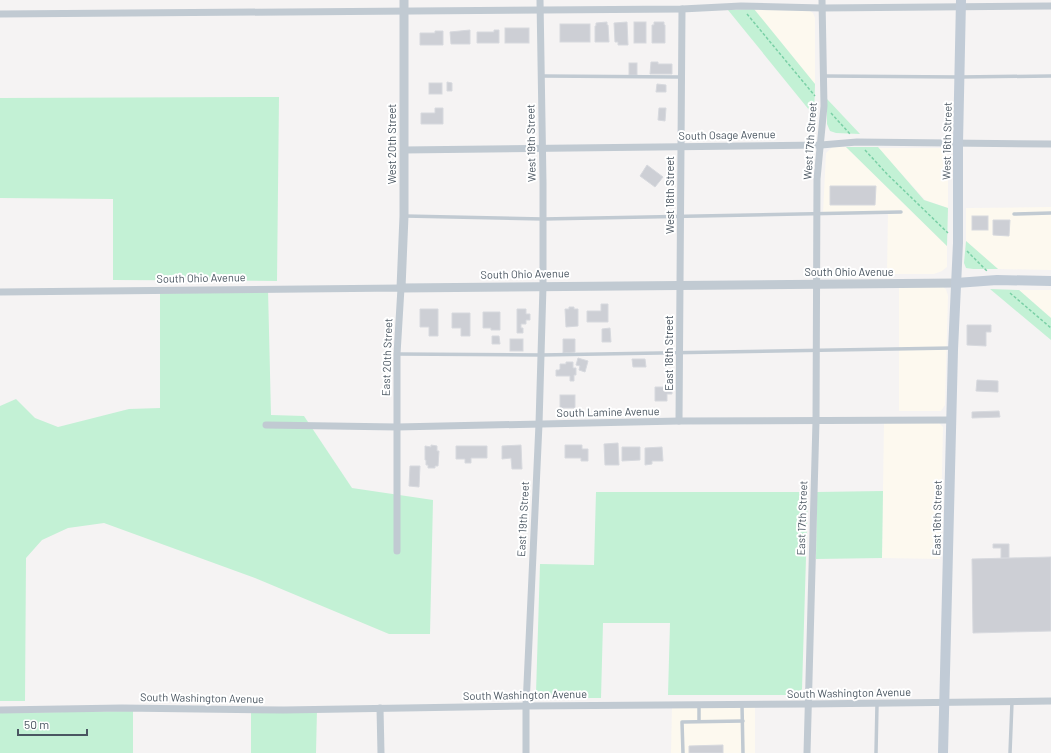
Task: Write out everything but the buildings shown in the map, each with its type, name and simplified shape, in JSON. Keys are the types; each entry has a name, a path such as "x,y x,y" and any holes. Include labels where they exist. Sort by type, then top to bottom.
{"main road":[{"name":"West 16th Street","path":"956,283 958,243 958,143 961,4"},
{"name":"South Ohio Avenue","path":"956,283 997,280 1051,281"},
{"name":"East 16th Street","path":"943,753 951,420 956,283"}],"street":[{"name":"West 20th Street","path":"401,288 404,216 404,0"},
{"name":"West 19th Street","path":"540,0 543,219 542,286"},
{"path":"0,14 682,9 822,4 961,4 1051,6"},
{"name":"West 17th Street","path":"817,284 817,179 824,106 822,4"},
{"name":"West 18th Street","path":"680,285 682,9"},
{"name":"South Osage Avenue","path":"404,150 821,145 857,142 1051,144"},
{"name":"South Ohio Avenue","path":"0,292 956,283"},
{"name":"East 17th Street","path":"806,753 816,421 817,284"},
{"name":"East 18th Street","path":"679,421 680,285"},
{"name":"East 19th Street","path":"526,753 526,706 539,424 542,286"},
{"name":"East 20th Street","path":"397,551 397,354 401,288"},
{"name":"South Lamine Avenue","path":"266,425 397,427 679,421 951,420"},
{"name":"South Washington Avenue","path":"0,710 122,708 284,710 526,706 1051,702"},
{"path":"380,708 381,753"}],"lane":[{"path":"540,76 682,77"},
{"path":"823,76 1051,76"},
{"path":"404,216 543,219 901,212"},
{"path":"1014,214 1051,213"},
{"path":"397,354 541,355 953,348"},
{"path":"1010,753 1012,702"},
{"path":"876,753 877,704"},
{"path":"699,705 699,722"},
{"path":"742,705 743,753"},
{"path":"682,753 682,722 743,721"}],"path":[{"path":"741,6 753,23 824,106 887,174 948,234"},
{"path":"965,250 987,271"},
{"path":"1010,293 1051,328"}],"shaded area":[{"path":"754,9 808,10 813,13 815,18 815,84"},
{"path":"832,147 846,147 947,246 947,267 934,274 887,274 888,213 823,213 826,153"},
{"path":"878,148 941,148 946,152 948,159 948,208 925,200"},
{"path":"1051,207 1051,270 998,269 966,241 966,208"},
{"path":"899,285 941,286 946,289 948,296 945,405 941,411 899,411"},
{"path":"1019,290 1051,290 1051,318"},
{"path":"884,422 938,422 943,427 940,559 882,558"},
{"path":"672,706 755,706 755,753 671,753"}],"green space":[{"path":"754,9 815,84 814,116 728,10"},
{"path":"279,97 277,281 113,280 113,199 0,198 0,98"},
{"path":"827,99 860,134 836,133 830,131 827,124"},
{"path":"846,147 878,147 924,200 948,208 947,246"},
{"path":"966,241 998,269 966,268 964,263"},
{"path":"268,289 271,415 304,416 352,488 433,500 430,634 389,634 255,578 104,523 68,528 42,540 26,558 25,701 0,701 0,406 16,399 35,418 58,427 129,409 160,408 160,291"},
{"path":"990,289 1019,290 1051,318 1051,340"},
{"path":"883,491 882,558 816,559 817,492"},
{"path":"596,492 808,492 802,689 798,695 668,695 670,623 603,623 601,698 540,698 536,693 540,564 594,565"},
{"path":"251,709 317,709 316,753 251,753"},
{"path":"133,711 133,753 0,753 0,713"}]}
